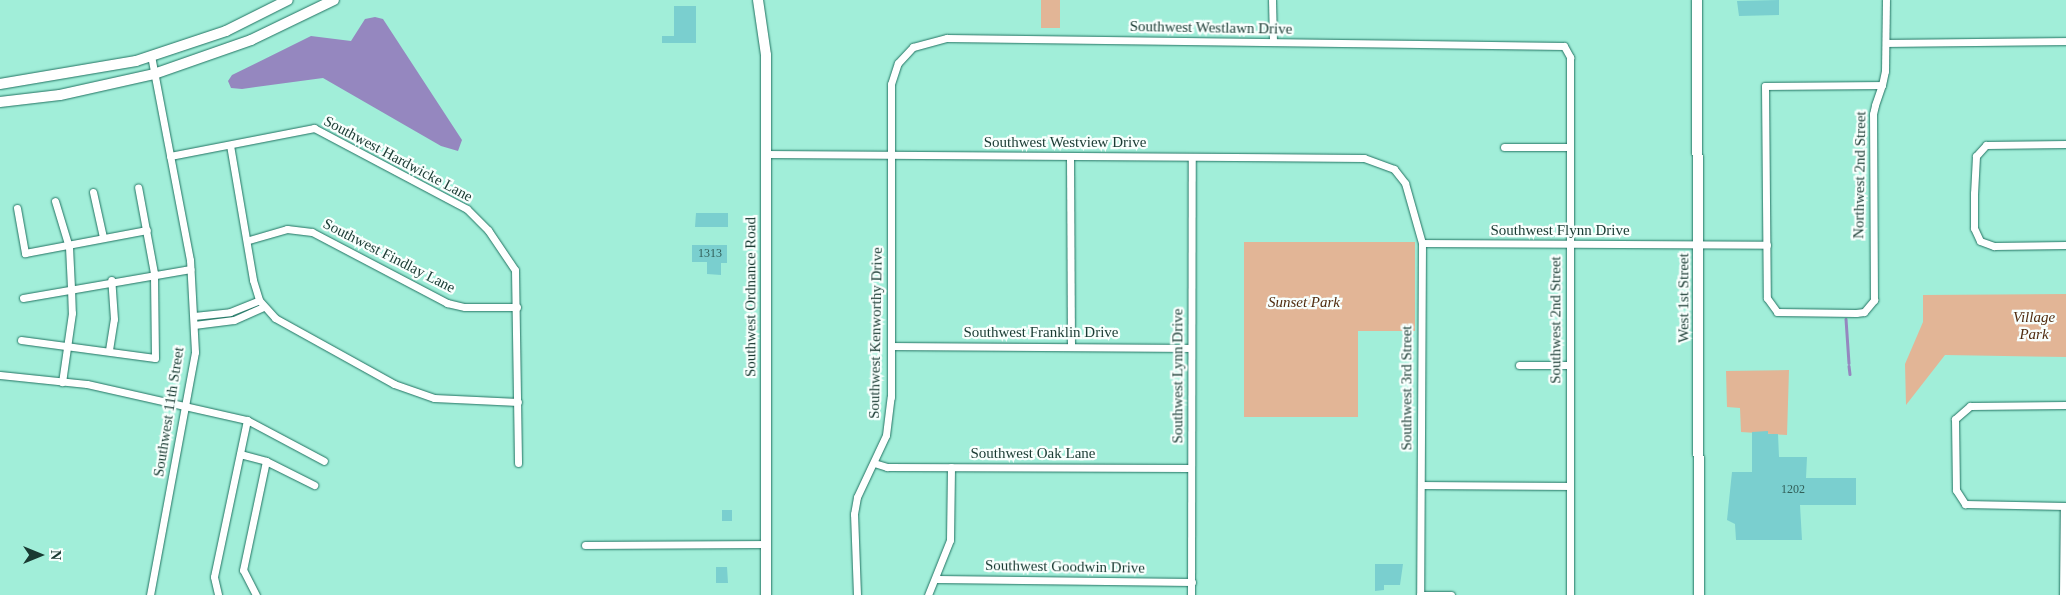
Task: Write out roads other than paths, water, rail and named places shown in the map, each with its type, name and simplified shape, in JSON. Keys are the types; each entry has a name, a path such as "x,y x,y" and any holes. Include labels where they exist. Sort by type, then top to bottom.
{"main road":[{"path":"0,84 100,70 151,56 226,31 288,0"},
{"path":"0,102 85,90 154,74 242,43 334,0"},
{"name":"Southwest Ordnance Road","path":"758,0 766,55 766,595"},
{"name":"West 1st Street","path":"1697,0 1699,595"}],"street":[{"path":"1272,0 1273,42"},
{"name":"Northwest 2nd Street","path":"1767,245 1767,298 1773,309 1783,313 1856,313 1871,306 1874,291 1872,114 1882,85 1886,43 1886,0"},
{"name":"Southwest Westlawn Drive","path":"890,95 893,73 901,59 913,47 933,39 1564,46"},
{"path":"1886,43 2066,41"},
{"name":"Southwest 2nd Street","path":"1564,46 1570,57 1570,595"},
{"name":"Southwest 11th Street","path":"150,595 187,408 195,352 191,269 151,56"},
{"path":"1767,245 1765,86 1882,85"},
{"name":"Southwest Kenworthy Drive","path":"857,595 854,514 857,497 874,463 890,419 890,95"},
{"name":"Southwest Hardwicke Lane","path":"170,156 314,128 467,209 493,237 516,270 518,463"},
{"path":"2066,144 1986,145 1974,162 1974,228 1980,241 1994,246 2066,245"},
{"path":"230,145 261,303 275,318 394,384 434,398 518,402"},
{"path":"1504,147 1570,147"},
{"name":"Southwest Westview Drive","path":"765,154 1364,158 1383,162 1405,183"},
{"path":"1070,157 1071,347"},
{"name":"Southwest Lynn Drive","path":"1191,595 1192,158"},
{"name":"Southwest 3rd Street","path":"1405,183 1422,243 1420,595"},
{"path":"21,340 68,344 155,358 154,273 138,187"},
{"path":"92,192 103,237"},
{"path":"56,201 69,247 72,288 68,344 62,382"},
{"path":"17,208 25,253 69,247 103,237 147,230"},
{"name":"Southwest Findlay Lane","path":"249,240 287,229 312,232 447,303 464,308 517,307"},
{"name":"Southwest Flynn Drive","path":"1422,243 1767,245"},
{"path":"23,298 111,280 191,269"},
{"path":"109,350 114,319 111,280"},
{"path":"194,316 230,312 261,303"},
{"path":"194,325 234,320 261,303"},
{"name":"Southwest Franklin Drive","path":"891,346 1191,348"},
{"path":"1519,365 1570,365"},
{"path":"0,375 62,382 247,420 324,461"},
{"path":"2063,595 2065,506 1974,506 1961,501 1956,486 1955,419 1964,409 1978,405 2066,405"},
{"path":"218,595 214,577 247,420"},
{"path":"240,454 266,461 314,485"},
{"path":"256,595 243,570 266,461"},
{"name":"Southwest Oak Lane","path":"874,463 951,467 1192,468"},
{"path":"928,595 937,579 950,540 951,467"},
{"path":"1421,485 1570,486"},
{"path":"585,545 766,544"},
{"name":"Southwest Goodwin Drive","path":"937,579 1192,582"},
{"path":"212,595 215,586"},
{"path":"1420,595 1451,595"}],"waterway":[{"path":"1846,319 1849,363"},
{"path":"1849,366 1850,374"}],"park label":[{"name":"Sunset Park","path":"1304,303"},
{"name":"Village Park","path":"2034,326"}]}
